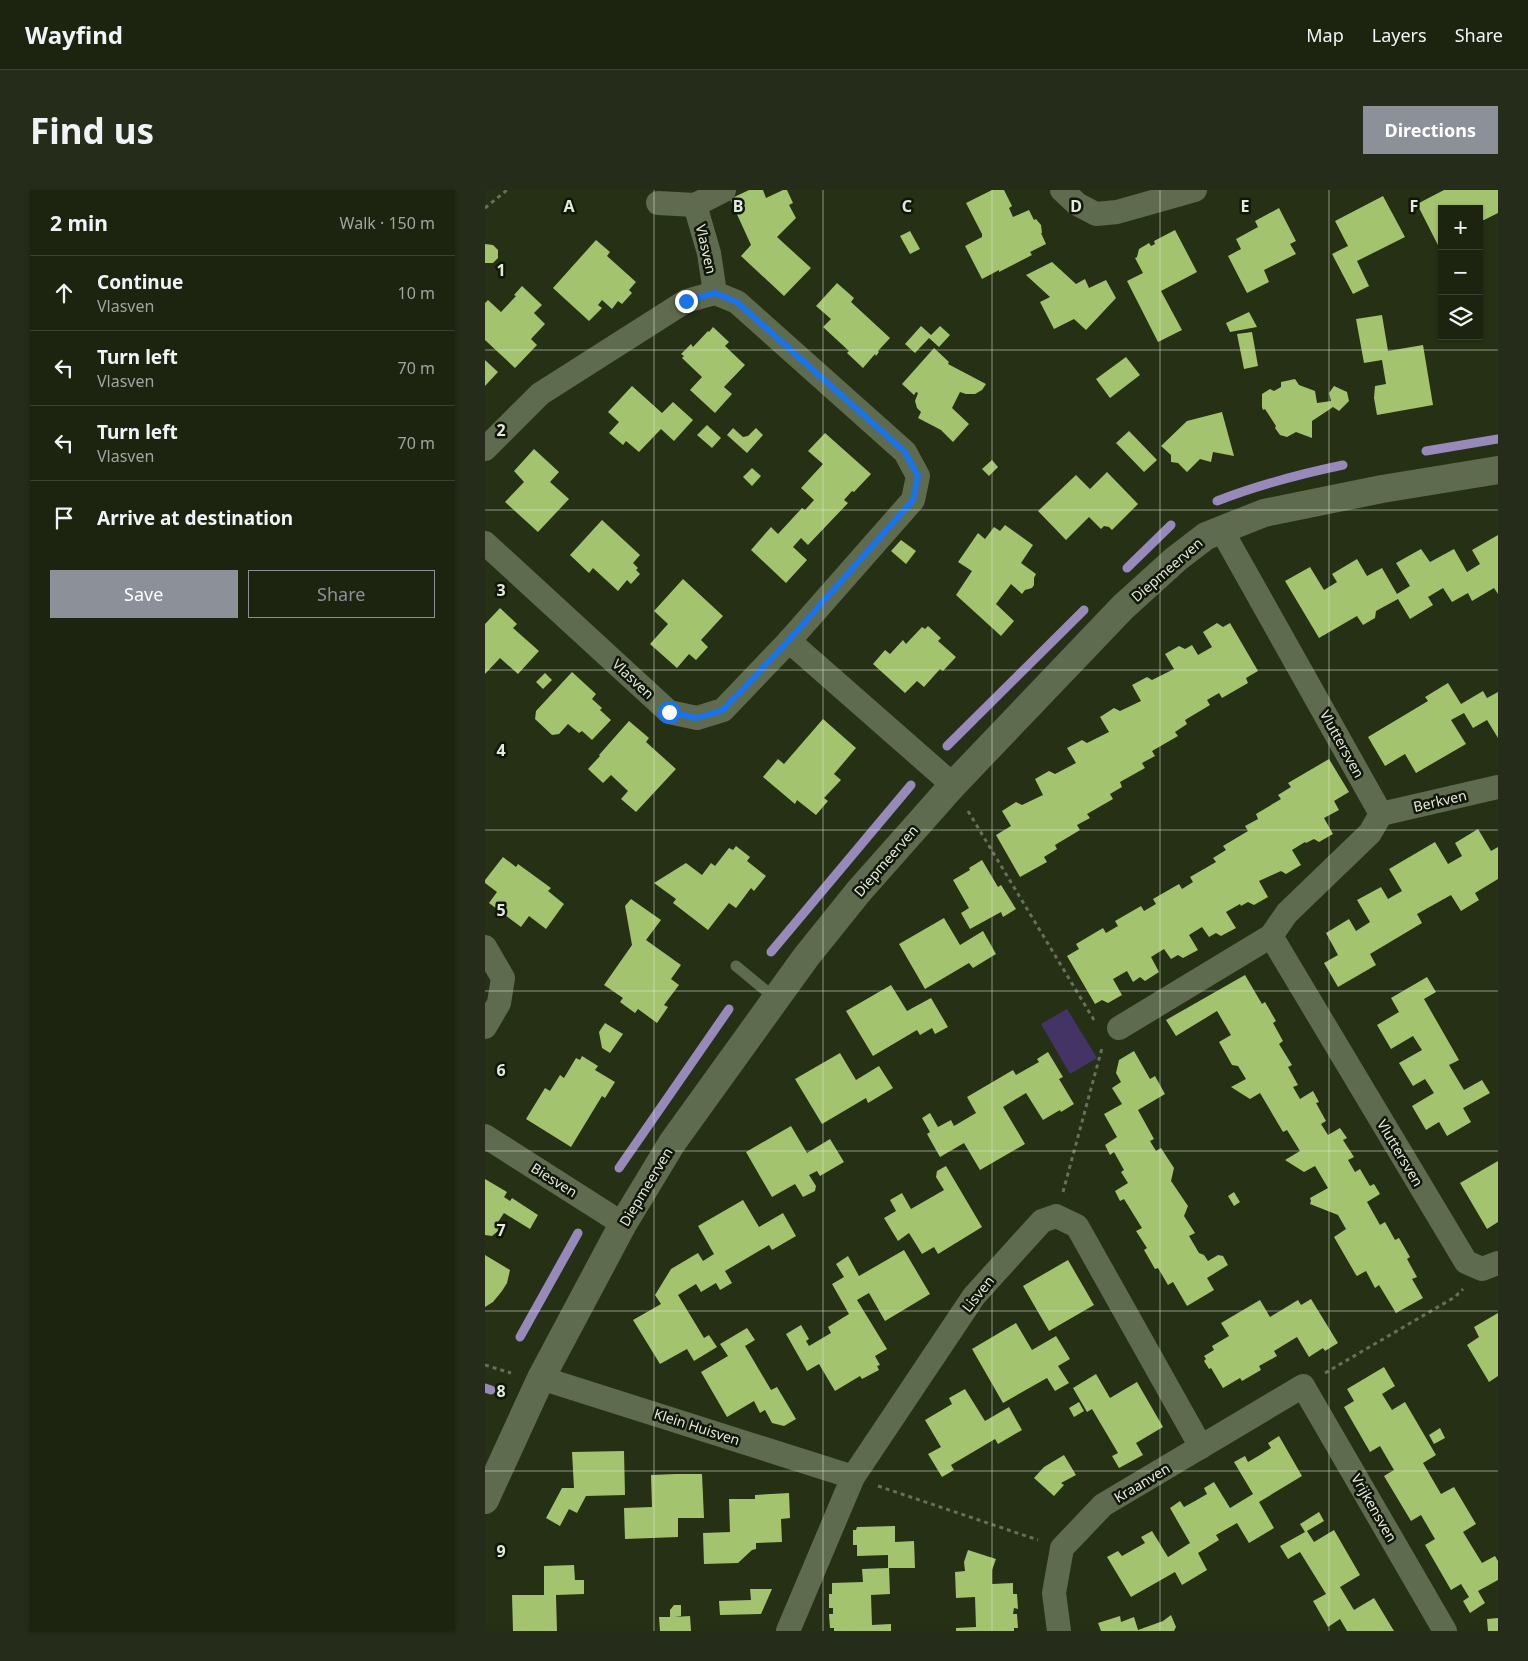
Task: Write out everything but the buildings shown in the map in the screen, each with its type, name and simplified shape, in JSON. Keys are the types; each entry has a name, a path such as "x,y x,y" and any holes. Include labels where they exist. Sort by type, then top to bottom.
{"street":[{"path":"659,203 695,205 724,190"},
{"path":"1062,190 1077,204 1096,214 1117,212 1195,190"},
{"name":"Vlasven","path":"695,205 709,253 715,293"},
{"name":"Vlasven","path":"485,449 539,394 686,301 715,293 737,302 905,452 918,476 913,500 789,640 723,710 697,718 669,712 485,543"},
{"name":"Diepmeerven","path":"485,1500 541,1378 623,1224 673,1143 775,999 806,957 859,892 953,785 1123,607 1175,559 1206,536 1264,513 1382,489 1498,470"},
{"name":"Vluttersven","path":"1221,529 1381,814"},
{"path":"789,640 953,785"},
{"name":"Berkven","path":"1381,814 1498,787"},
{"path":"1112,1033 1271,936 1287,913 1370,833 1381,814"},
{"name":"Vluttersven","path":"1271,936 1466,1262 1490,1266"},
{"path":"485,947 503,978 499,1003 485,1027"},
{"name":"Biesven","path":"485,1136 623,1224"},
{"path":"1056,1216 1077,1226 1201,1447"},
{"name":"Lisven","path":"788,1631 853,1477 974,1296 1042,1221 1056,1216"},
{"name":"Klein Huisven","path":"541,1378 853,1477"},
{"name":"Kraanven","path":"1062,1548 1103,1505 1303,1386"},
{"name":"Vrijkensven","path":"1303,1386 1445,1631"},
{"path":"1059,1631 1055,1593 1062,1548"}],"lane":[{"path":"736,966 775,999"}],"path":[{"path":"485,208 507,190"},
{"path":"953,785 1112,1033 1056,1216"},
{"path":"1303,1386 1455,1297 1490,1266"},
{"path":"853,1477 1062,1548"}],"shaded area":[{"path":"1067,1009 1097,1058 1070,1074 1041,1024"}],"waterway":[{"path":"1426,451 1498,439"},
{"path":"1217,501 1279,480 1343,465"},
{"path":"1127,568 1171,525"},
{"path":"947,746 1084,610"},
{"path":"771,952 911,785"},
{"path":"619,1168 729,1009"},
{"path":"520,1337 578,1233"},
{"path":"485,1388 491,1390"}],"route":[{"path":"669,712 697,718 723,710 789,640 913,500 918,476 905,452 737,302 715,293 686,301"}]}
